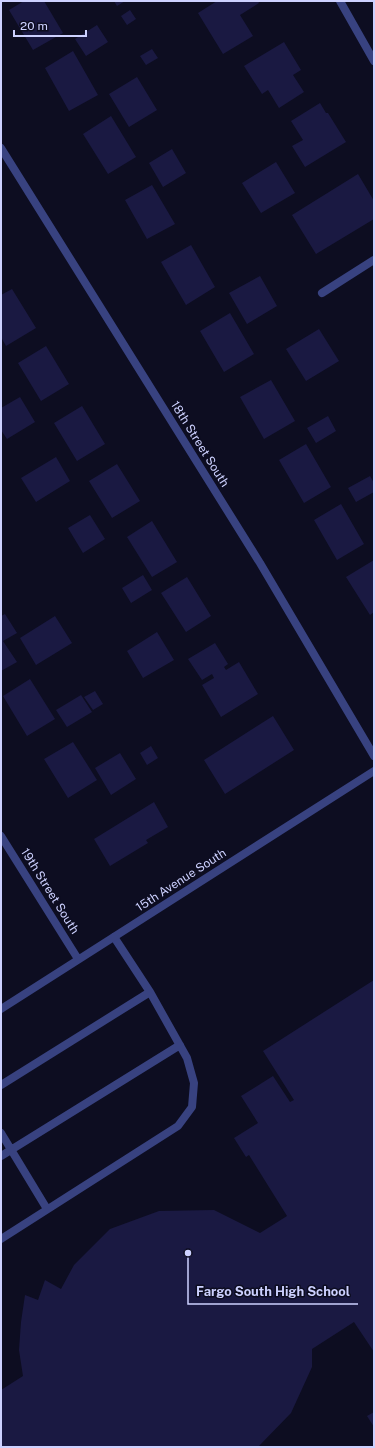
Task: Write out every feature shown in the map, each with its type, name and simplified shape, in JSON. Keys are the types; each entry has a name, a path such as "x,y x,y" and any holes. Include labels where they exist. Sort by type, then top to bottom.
{"street":[{"path":"340,1 374,61"},
{"name":"18th Street South","path":"1,148 260,563 374,756"},
{"path":"322,292 374,260"},
{"name":"15th Avenue South","path":"1,1009 374,771"},
{"name":"19th Street South","path":"1,836 78,959"},
{"path":"1,1239 178,1126 192,1108 194,1083 187,1058 150,992 114,937"},
{"path":"1,1085 150,992"},
{"path":"1,1156 180,1045"},
{"path":"1,1133 47,1209"}],"building":[{"path":"24,1 44,1 63,33 33,50 9,10"},
{"path":"114,1 125,1 117,6"},
{"path":"217,1 258,1 259,3 240,15 253,36 223,54 198,13"},
{"path":"130,10 136,19 127,25 121,16"},
{"path":"97,25 108,42 86,56 75,39"},
{"path":"284,42 301,70 293,75 304,92 279,108 268,90 262,94 244,66"},
{"path":"152,49 158,58 146,65 140,56"},
{"path":"73,51 98,95 69,111 45,68"},
{"path":"137,77 157,110 129,127 109,94"},
{"path":"320,103 346,142 305,167 292,146 303,140 291,121"},
{"path":"111,116 136,157 108,174 83,134"},
{"path":"172,149 186,173 163,187 149,163"},
{"path":"276,162 295,193 261,213 242,183"},
{"path":"358,174 374,201 374,219 316,254 292,215"},
{"path":"152,185 175,224 147,239 125,200"},
{"path":"191,245 215,287 186,305 161,262"},
{"path":"260,276 277,306 247,324 229,293"},
{"path":"12,289 36,328 6,346 1,337 1,295"},
{"path":"230,313 254,354 224,372 200,331"},
{"path":"319,329 339,361 306,381 286,349"},
{"path":"46,346 69,384 41,401 18,363"},
{"path":"271,380 295,421 264,439 240,397"},
{"path":"20,397 35,422 7,439 1,430 1,408"},
{"path":"82,406 105,444 77,461 54,423"},
{"path":"328,416 336,431 316,443 307,428"},
{"path":"306,444 331,487 304,503 279,460"},
{"path":"56,457 70,481 36,502 21,478"},
{"path":"117,464 140,501 112,518 89,481"},
{"path":"370,476 374,483 374,492 356,502 348,488"},
{"path":"341,504 364,544 337,560 314,520"},
{"path":"90,515 105,539 83,553 68,528"},
{"path":"152,521 177,562 152,577 127,537"},
{"path":"374,560 374,612 370,615 346,577"},
{"path":"143,575 152,590 131,603 122,588"},
{"path":"187,577 211,616 186,632 161,593"},
{"path":"5,614 17,633 3,641 17,662 1,671 1,616"},
{"path":"55,616 72,643 36,665 20,638"},
{"path":"157,632 174,660 143,678 127,651"},
{"path":"215,643 228,664 224,667 226,670 239,662 258,694 221,717 202,685 214,678 212,674 202,680 188,659"},
{"path":"30,679 55,719 27,736 3,696"},
{"path":"95,691 103,704 93,710 84,697"},
{"path":"81,695 92,712 67,727 56,710"},
{"path":"273,716 294,750 225,794 204,760"},
{"path":"73,742 97,780 68,798 44,759"},
{"path":"151,746 158,758 147,765 140,753"},
{"path":"120,753 136,779 111,795 95,768"},
{"path":"154,802 168,827 146,840 148,843 110,866 94,839"},
{"path":"374,980 374,1352 354,1322 312,1349 312,1367 291,1413 258,1447 1,1447 1,1390 23,1376 19,1350 25,1295 38,1300 45,1280 61,1289 74,1265 110,1229 159,1211 214,1210 260,1233 287,1216 249,1155 246,1157 234,1138 258,1123 241,1096 273,1076 290,1102 294,1100 263,1051"},
{"path":"374,1412 374,1427 367,1416"}],"place":[{"name":"Fargo South High School","path":"188,1253"}]}
